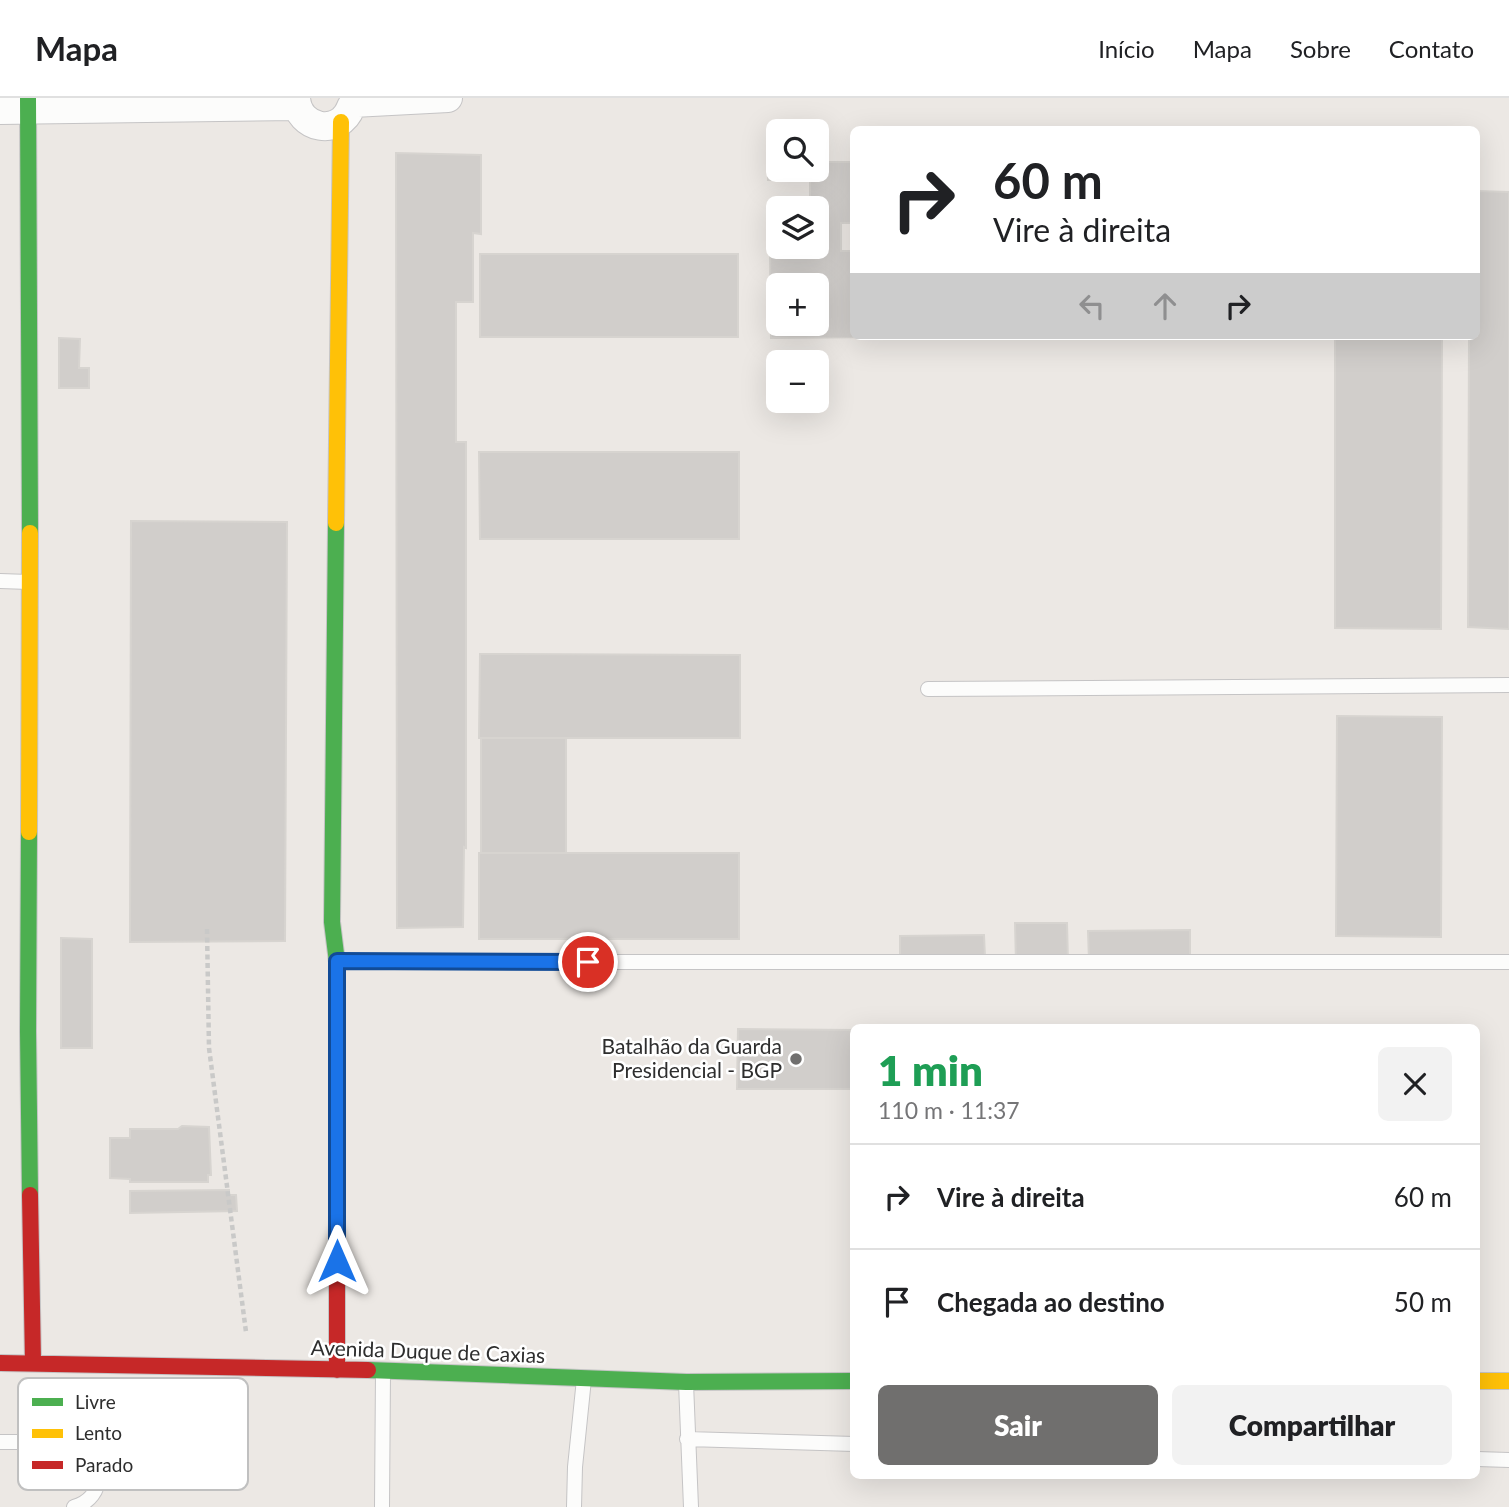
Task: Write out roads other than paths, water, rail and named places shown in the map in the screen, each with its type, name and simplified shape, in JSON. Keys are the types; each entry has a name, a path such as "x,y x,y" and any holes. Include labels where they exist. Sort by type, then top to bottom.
{"street":[{"path":"33,1363 28,1031 30,582 18,106 297,102 302,116 320,127 331,126 349,107 448,98"},
{"path":"337,1370 337,961 332,922 349,107"},
{"name":"Avenida Duque de Caxias","path":"0,1363 383,1370 686,1382 850,1381"},
{"path":"1480,1381 1509,1381"}],"lane":[{"path":"0,581 30,582"},
{"path":"928,689 1509,685"},
{"path":"337,961 1509,962"},
{"path":"382,1507 383,1370"},
{"path":"574,1507 584,1378"},
{"path":"686,1382 691,1507"},
{"path":"687,1438 850,1444"},
{"path":"0,1442 18,1442"},
{"path":"1480,1459 1509,1460"},
{"path":"74,1507 87,1503 95,1490"}],"place":[{"name":"Batalhão da Guarda Presidencial - BGP","path":"796,1059"}]}
